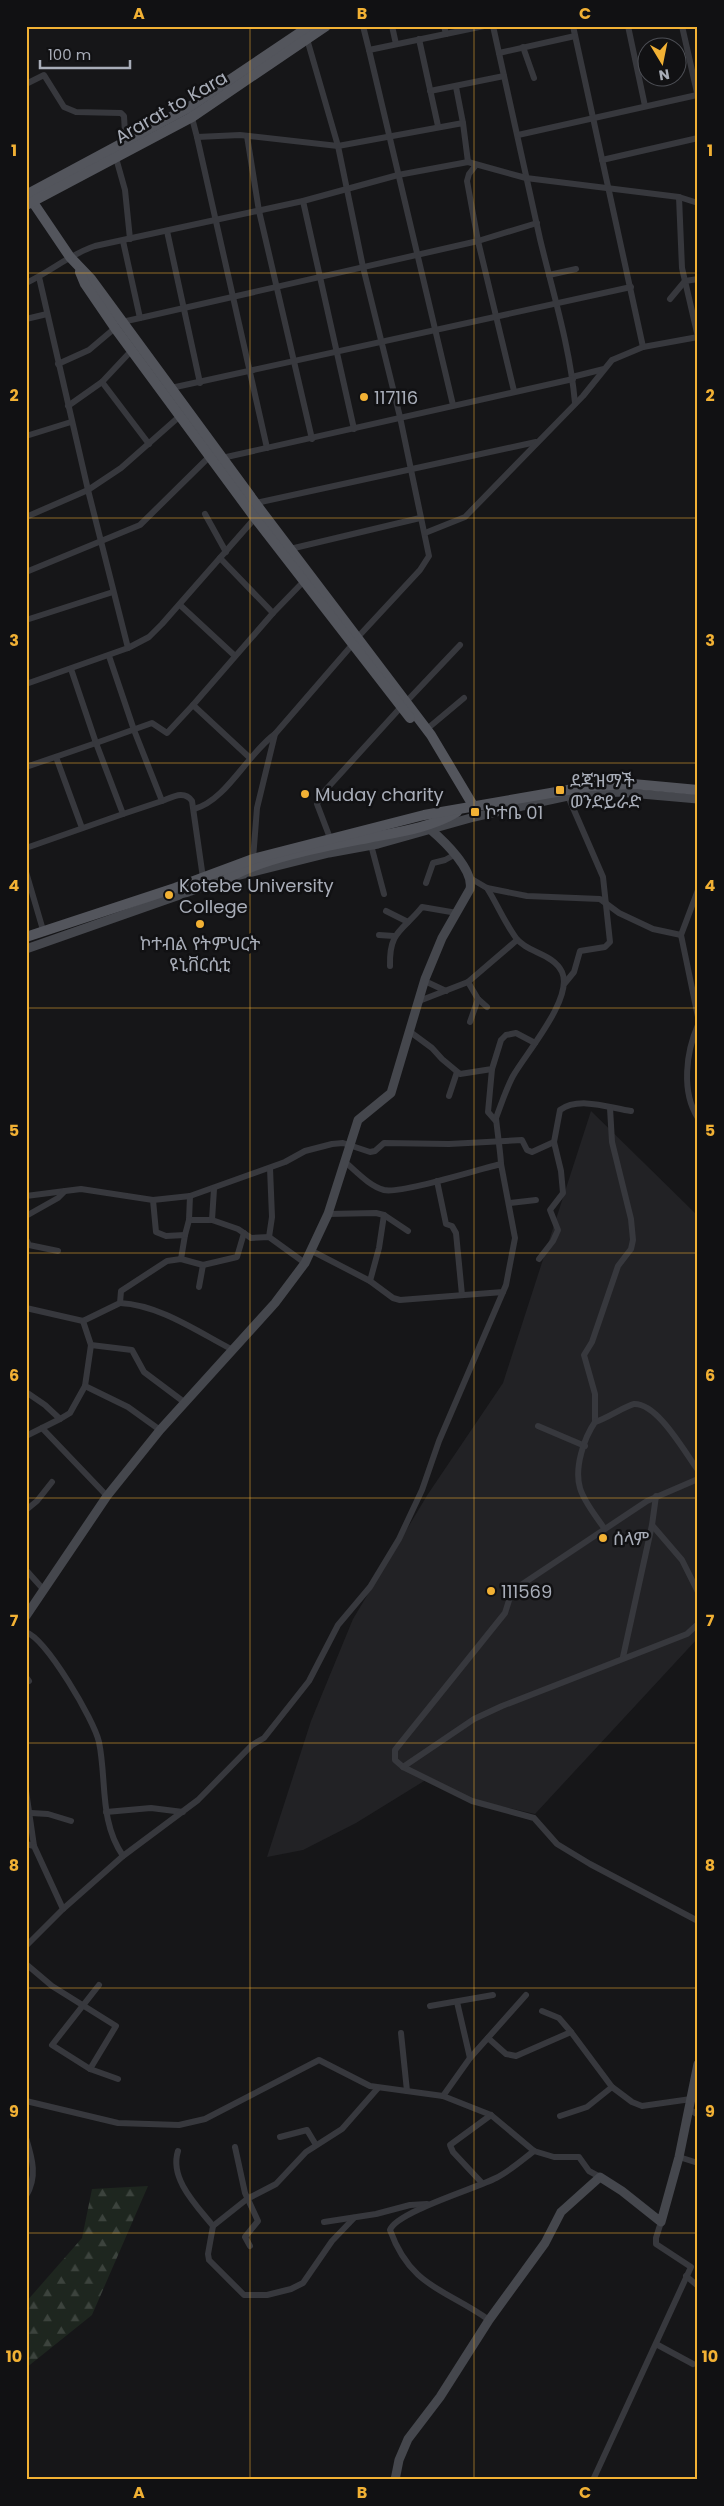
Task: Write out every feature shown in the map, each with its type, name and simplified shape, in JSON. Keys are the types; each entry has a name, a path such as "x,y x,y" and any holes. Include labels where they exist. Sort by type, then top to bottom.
{"main road":[{"name":"Ararat to Kara","path":"245,77 310,26"},
{"name":"Ararat to Kara","path":"28,197 116,158 326,26"},
{"name":"Ararat to Kara","path":"28,197 190,112"},
{"path":"28,197 78,269 90,279 132,350 255,518 290,549 355,642"},
{"path":"118,325 171,388 256,503 272,533 304,581 426,729 469,807"},
{"path":"404,704 426,738 439,750"},
{"path":"26,936 203,878 253,859 424,815 633,784 698,790"},
{"path":"228,878 254,866 285,857 416,828 448,818 469,807"}],"street":[{"path":"364,26 452,405"},
{"path":"392,26 396,44"},
{"path":"444,26 446,34"},
{"path":"369,50 484,26"},
{"path":"493,26 526,178 549,275 558,304 572,378 574,403"},
{"path":"573,26 643,347"},
{"path":"628,26 645,106"},
{"path":"518,135 698,96 682,26"},
{"path":"499,53 575,36"},
{"path":"194,809 209,804 250,758 275,734 426,563 429,556 400,417 346,189 338,146 307,39"},
{"path":"419,39 438,126"},
{"path":"523,47 534,78"},
{"path":"26,84 44,75 64,107 83,112 117,111 121,113 124,116 125,134"},
{"path":"430,91 504,76"},
{"path":"456,87 468,162"},
{"path":"190,112 267,448"},
{"path":"197,137 229,134 338,146 388,135 462,123"},
{"path":"248,136 259,211 292,361 312,439"},
{"path":"602,160 698,138"},
{"path":"116,158 125,190 130,239"},
{"path":"26,283 82,250 303,201 398,175 468,162 526,178 679,197 698,203"},
{"path":"476,165 469,174 467,181 478,241 514,391"},
{"path":"424,533 465,517 574,403 583,396 617,356 643,347 698,337 685,281 679,197"},
{"path":"303,201 354,429"},
{"path":"58,364 89,350 118,325 140,318 478,241 537,224"},
{"path":"167,231 200,383"},
{"path":"123,241 140,318"},
{"path":"549,275 576,269"},
{"path":"39,277 88,490 128,648"},
{"path":"670,299 685,281 698,279"},
{"path":"171,388 631,287"},
{"path":"26,319 47,314"},
{"path":"68,406 102,382 132,350"},
{"path":"222,458 312,439 604,369"},
{"path":"102,382 149,444"},
{"path":"26,517 88,490 121,468 181,415"},
{"path":"26,436 72,422"},
{"path":"256,503 411,467 537,442"},
{"path":"26,572 140,526 210,456"},
{"path":"205,514 226,552"},
{"path":"26,684 109,656 149,637 180,605 255,518"},
{"path":"290,549 420,518"},
{"path":"220,558 273,613"},
{"path":"26,767 154,723 167,732 304,581"},
{"path":"26,620 113,592"},
{"path":"180,605 235,656"},
{"path":"330,838 317,804 320,795 460,645"},
{"path":"109,656 134,730 162,801"},
{"path":"71,669 123,814"},
{"path":"426,729 464,698"},
{"path":"192,705 250,758"},
{"path":"253,859 257,808 275,734"},
{"path":"56,758 82,828"},
{"path":"26,949 228,878 432,830 566,793 618,792 698,799"},
{"path":"495,1120 500,1112 507,1087 556,1007 565,983 574,972 580,951 608,945 610,931 600,867 566,793"},
{"path":"26,848 183,794 188,796 194,809 203,878"},
{"path":"446,826 446,841"},
{"path":"432,830 446,841 470,878 487,888 527,896 600,900 619,913 649,927 682,935"},
{"path":"371,845 384,894"},
{"path":"426,883 433,863 454,855"},
{"path":"26,872 43,930"},
{"path":"26,1616 107,1496 184,1402 275,1303 305,1263 328,1214 348,1146 358,1120 391,1093 409,1031 436,952 470,890 470,878"},
{"path":"487,888 517,940 553,960 563,973 565,983"},
{"path":"698,890 682,935 698,1017"},
{"path":"390,966 390,953 394,936 422,908 457,914"},
{"path":"386,911 408,922"},
{"path":"379,935 394,936"},
{"path":"419,1001 468,982 517,940"},
{"path":"468,982 478,999 486,1007"},
{"path":"429,983 446,991"},
{"path":"470,1022 478,999"},
{"path":"698,1025 691,1049 687,1080 692,1110 698,1118"},
{"path":"409,1031 432,1048 457,1072 468,1074 492,1069"},
{"path":"26,1946 63,1909 123,1856 198,1800 252,1746 264,1738 309,1681 338,1624 370,1587 399,1539 418,1498 438,1441 503,1292 515,1238 510,1203 501,1164 500,1143 495,1120 488,1112 492,1069 502,1040 506,1035 516,1034 535,1043"},
{"path":"449,1096 457,1072"},
{"path":"539,1260 558,1234 558,1225 550,1210 563,1193 561,1170 554,1142 558,1115 564,1107 586,1104 631,1111"},
{"path":"604,1528 580,1489 578,1477 584,1446 595,1422 596,1394 584,1355 592,1342 618,1266 630,1249 633,1240 631,1219 612,1142 610,1108"},
{"path":"26,1196 82,1189 153,1200 190,1196 270,1168 305,1151 338,1143 370,1152 375,1151 384,1143 500,1143 522,1140 528,1150 532,1152 554,1142"},
{"path":"344,1161 368,1181 383,1190 438,1181 501,1164"},
{"path":"269,1237 272,1212 270,1168"},
{"path":"438,1181 446,1224 452,1226 456,1233 462,1295"},
{"path":"212,1220 214,1189"},
{"path":"26,1216 58,1198 65,1191"},
{"path":"181,1259 190,1220 190,1196"},
{"path":"153,1200 156,1232 166,1236 185,1235"},
{"path":"510,1203 536,1200"},
{"path":"328,1214 384,1214 408,1231"},
{"path":"370,1281 377,1255 384,1214"},
{"path":"190,1220 212,1220 244,1233 251,1238 269,1237 305,1263"},
{"path":"120,1303 120,1291 167,1261 181,1259 203,1265 236,1257 244,1233"},
{"path":"26,1239 29,1245 58,1251"},
{"path":"312,1251 370,1281 393,1298 400,1300 503,1292"},
{"path":"198,1287 203,1265"},
{"path":"26,1308 83,1322 120,1303 136,1304 233,1350"},
{"path":"26,1436 70,1413 85,1386 91,1344 83,1322"},
{"path":"91,1344 132,1350 144,1372 184,1402"},
{"path":"85,1386 128,1407 160,1430"},
{"path":"26,1392 45,1405 60,1419"},
{"path":"595,1422 628,1406 641,1406 661,1418 698,1470"},
{"path":"538,1426 584,1446"},
{"path":"42,1428 107,1496"},
{"path":"698,1479 656,1496 604,1528 512,1591 505,1612 395,1750 395,1760 403,1768 472,1801 534,1818 558,1844 590,1864 698,1921"},
{"path":"26,1510 37,1501 52,1482"},
{"path":"623,1657 652,1525 656,1496"},
{"path":"652,1525 682,1560 698,1592"},
{"path":"26,1570 43,1589"},
{"path":"403,1768 474,1719 623,1657 687,1634 698,1624"},
{"path":"26,1632 33,1635 53,1660 68,1682 97,1734 106,1812 114,1840 123,1856"},
{"path":"26,1791 31,1814 34,1846 63,1909"},
{"path":"106,1812 151,1808 183,1812"},
{"path":"31,1814 48,1814 71,1821"},
{"path":"26,1844 34,1846"},
{"path":"26,1964 52,1986 85,2005 117,2027 90,2069"},
{"path":"99,1985 85,2005 52,2043 90,2069 118,2079"},
{"path":"430,2006 493,1995"},
{"path":"443,2096 470,2058 526,1995"},
{"path":"457,2002 470,2058"},
{"path":"542,2011 559,2018 612,2087 632,2102 642,2106 691,2099"},
{"path":"488,2038 506,2054 516,2056 571,2032"},
{"path":"402,2033 406,2091"},
{"path":"26,2101 118,2123 179,2125 205,2119 319,2060 378,2088 443,2096 491,2115 534,2151 554,2157 580,2157 589,2171 622,2191 661,2222"},
{"path":"593,2480 686,2276 694,2265 656,2244 656,2238 679,2157 698,2064"},
{"path":"560,2116 587,2107 612,2087"},
{"path":"354,2218 332,2241 303,2283 291,2289 254,2296 240,2293 228,2277 209,2260 208,2254 213,2226 247,2199 276,2184 316,2145 342,2129 378,2088"},
{"path":"689,2110 698,2115"},
{"path":"482,2183 453,2152 450,2145 491,2115"},
{"path":"280,2137 307,2130 316,2145"},
{"path":"26,2138 33,2166 33,2181 26,2196"},
{"path":"235,2147 247,2199 258,2221 244,2237 250,2246"},
{"path":"178,2151 175,2161 181,2182 213,2226"},
{"path":"490,2320 429,2286 407,2261 392,2236 391,2226 431,2204 505,2172 534,2151"},
{"path":"679,2157 698,2163"},
{"path":"396,2480 399,2460 408,2439 440,2397 490,2320 545,2243 561,2212 600,2177"},
{"path":"324,2222 354,2218 410,2205 431,2204"},
{"path":"686,2276 698,2286"},
{"path":"656,2344 693,2364"}],"shaded area":[{"path":"591,1111 698,1216 698,1638 535,1814 474,1800 429,1778 356,1823 303,1850 267,1857 311,1721 353,1619 428,1494 503,1383"}],"green space":[{"path":"148,2186 92,2315 26,2368 26,2302 82,2238 92,2189"}],"place":[{"name":"117116","path":"364,397"},
{"name":"ደጃዝማች ወንድይራድ","path":"560,790"},
{"name":"Muday charity","path":"305,794"},
{"name":"ኮተቤ 01","path":"475,812"},
{"name":"Kotebe University College","path":"169,895"},
{"name":"ኮተብል የትምህርት ዩኒቨርሲቲ","path":"200,924"},
{"name":"ሰላም","path":"603,1538"},
{"name":"111569","path":"491,1591"}]}
